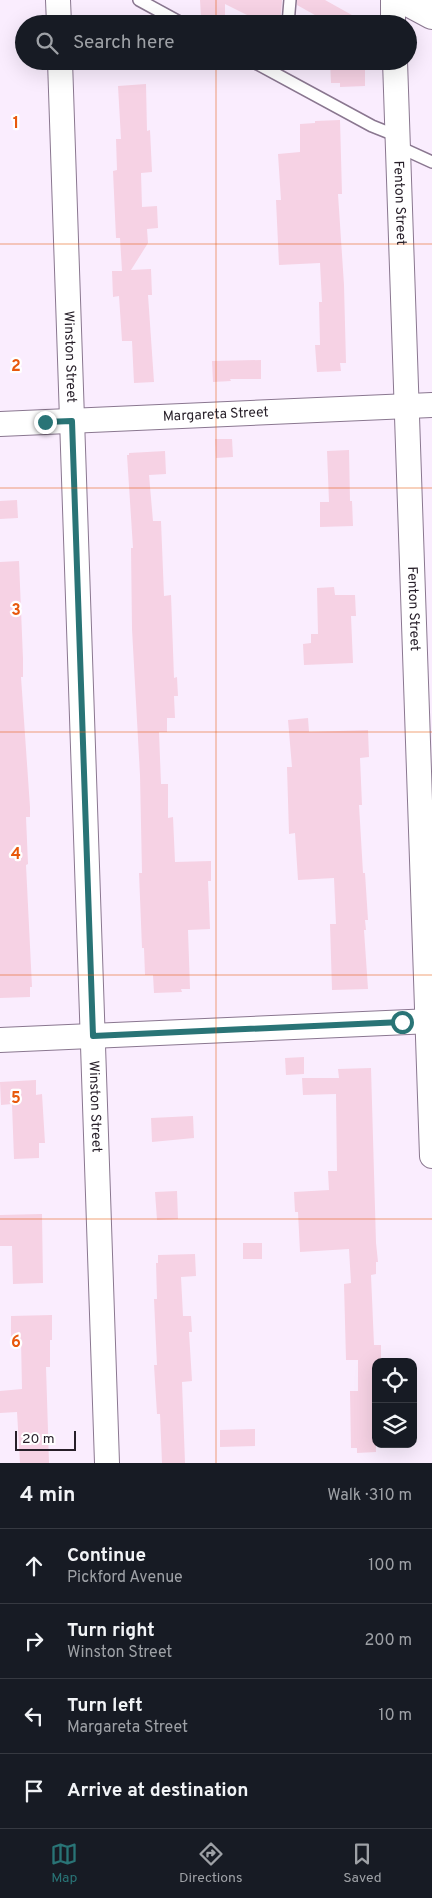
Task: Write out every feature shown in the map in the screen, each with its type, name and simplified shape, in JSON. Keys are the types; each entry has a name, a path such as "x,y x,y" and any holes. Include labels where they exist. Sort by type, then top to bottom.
{"main road":[{"path":"404,0 432,15"}],"street":[{"path":"58,0 59,15"},
{"path":"392,0 393,15"},
{"name":"Winston Street","path":"60,70 107,1463"},
{"name":"Fenton Street","path":"394,70 430,1021 432,1156"},
{"name":"Margareta Street","path":"0,424 432,405"},
{"path":"0,1040 430,1021"}],"lane":[{"path":"139,0 166,15"},
{"path":"289,15 290,0"},
{"path":"279,70 432,162"}],"building":[{"path":"200,0 282,0 281,15 247,15 225,4 225,15 201,15"},
{"path":"297,0 325,0 352,15 315,15 297,5"},
{"path":"330,70 365,70 365,86 340,87 340,83 331,83"},
{"path":"146,84 147,131 150,130 152,172 141,173 142,207 157,206 158,228 147,229 148,243 131,270 151,269 152,295 148,295 154,382 134,383 132,341 122,341 119,296 113,297 112,271 122,271 120,238 116,238 113,171 117,170 116,139 121,139 118,86"},
{"path":"340,120 342,194 338,194 344,285 346,363 340,363 341,371 317,372 315,345 320,345 319,302 322,302 320,263 279,265 276,200 281,200 278,154 300,152 300,124"},
{"path":"261,360 261,379 230,379 231,381 213,382 212,361"},
{"path":"215,439 232,439 233,457 216,458"},
{"path":"349,450 350,501 352,501 353,526 320,527 320,502 329,502 327,451"},
{"path":"165,451 166,474 149,475 153,521 161,521 164,596 171,595 174,678 177,677 178,696 174,696 175,718 167,718 167,732 159,732 161,784 168,784 168,818 173,817 175,862 211,861 211,881 208,881 210,929 188,930 190,989 181,989 182,992 154,993 153,975 145,975 144,948 142,948 139,873 142,873 140,775 132,629 131,548 133,548 127,455 129,453"},
{"path":"17,500 18,518 0,519 0,501"},
{"path":"19,561 23,659 23,677 21,677 30,807 30,817 26,817 28,864 26,865 32,987 30,987 30,997 0,998 0,562"},
{"path":"334,587 335,595 355,595 356,616 351,616 353,663 304,665 303,644 311,643 311,634 318,634 317,588"},
{"path":"308,718 309,732 368,730 369,757 360,758 362,805 359,805 368,920 365,920 366,930 364,930 368,989 332,990 330,924 336,924 334,878 298,880 295,833 289,834 287,767 292,767 288,720"},
{"path":"304,1057 304,1074 286,1075 285,1058"},
{"path":"371,1068 378,1262 376,1262 376,1274 371,1275 374,1345 381,1345 381,1358 372,1358 372,1448 376,1448 376,1452 357,1453 357,1448 351,1448 350,1391 358,1391 358,1360 346,1360 344,1284 351,1283 349,1249 300,1252 298,1212 295,1212 294,1192 329,1190 328,1171 337,1171 336,1094 303,1095 302,1078 339,1078 338,1069"},
{"path":"36,1080 36,1095 42,1094 45,1143 39,1143 39,1158 14,1159 12,1104 1,1105 0,1082"},
{"path":"193,1116 194,1138 152,1142 151,1118"},
{"path":"177,1191 178,1219 157,1220 155,1192"},
{"path":"42,1214 43,1283 13,1284 12,1246 0,1246 0,1215"},
{"path":"243,1243 262,1243 262,1259 243,1259"},
{"path":"195,1254 196,1276 181,1277 183,1316 191,1316 192,1332 189,1332 192,1381 182,1382 185,1463 162,1463 160,1414 157,1414 154,1365 157,1365 154,1299 157,1299 156,1263 158,1263 158,1255"},
{"path":"52,1315 50,1367 46,1367 49,1463 20,1463 17,1412 0,1413 0,1391 22,1389 21,1340 11,1341 11,1316"},
{"path":"255,1429 255,1446 220,1447 220,1430"}],"route":[{"path":"45,422 72,421 93,1036 402,1022"}]}
